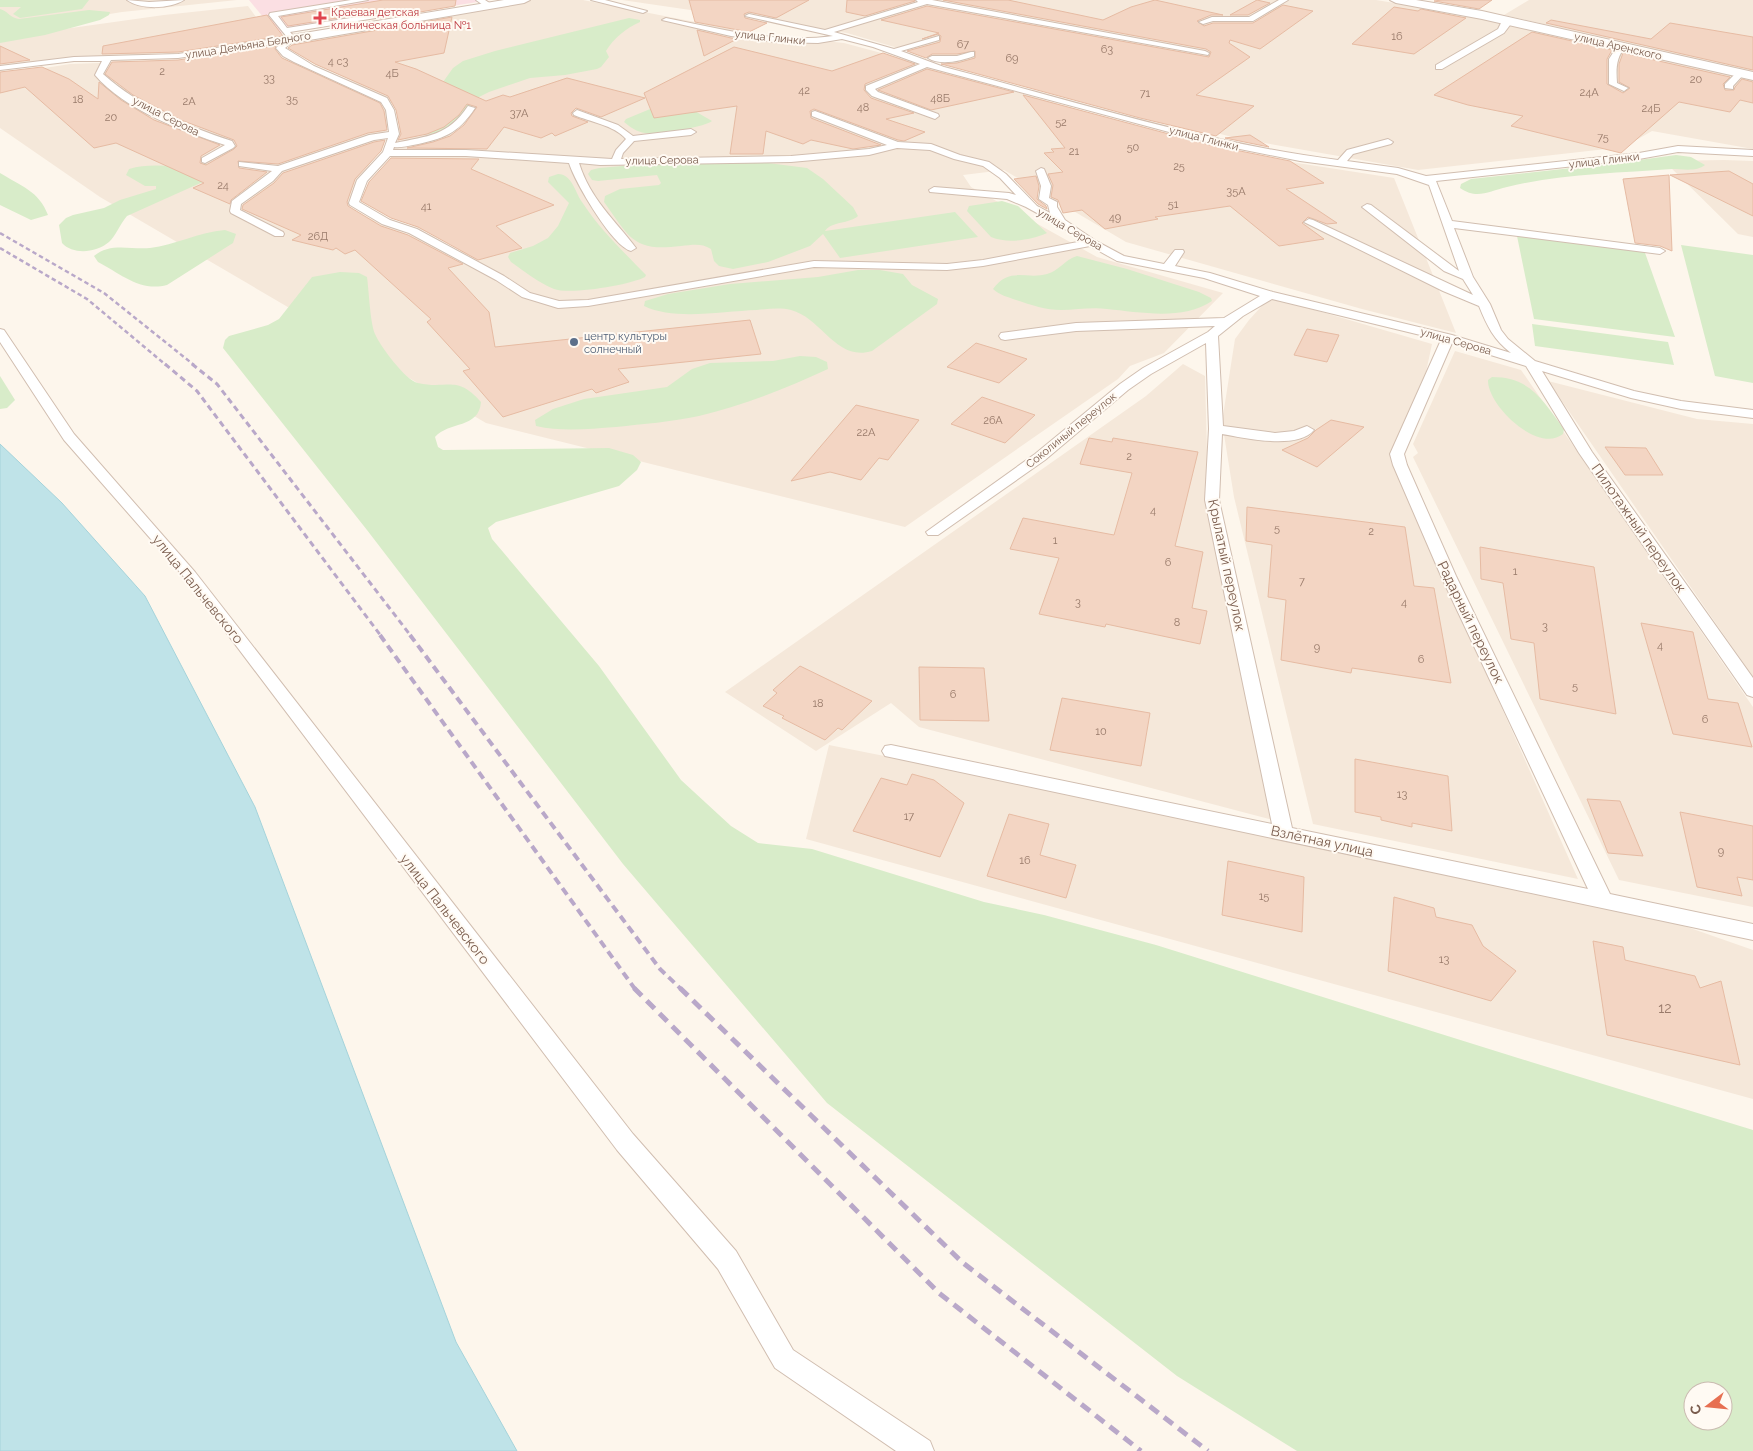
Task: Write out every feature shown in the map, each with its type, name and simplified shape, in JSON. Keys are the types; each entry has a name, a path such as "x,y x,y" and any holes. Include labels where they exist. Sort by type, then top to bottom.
{"street":[{"name":"улица Аренского","path":"1396,0 1482,15 1747,75"},
{"name":"улица Демьяна Бедного","path":"289,34 485,3 514,1"},
{"path":"1482,15 1496,8"}],"lane":[{"path":"131,0 139,4 152,4 180,0"},
{"path":"289,34 273,15 364,0"},
{"path":"595,0 644,11"},
{"path":"1204,22 1212,19 1250,20 1284,0"},
{"path":"824,32 922,1 1205,53"},
{"path":"388,14 289,34 280,48 282,53 297,61 384,100 390,110 394,134 388,150 362,180 354,203 386,222 412,231 526,294 558,305 588,303 814,264 948,267 983,263 1092,243"},
{"path":"749,16 845,36"},
{"name":"улица Глинки","path":"666,20 753,38 779,41 811,42 845,36 894,50 927,64 1228,145 1340,164 1398,171 1426,179 1639,156 1678,149 1753,153"},
{"path":"1439,67 1501,31 1506,26 1506,21"},
{"name":"улица Демьяна Бедного","path":"0,68 74,59 197,54 289,34"},
{"path":"894,50 936,38"},
{"path":"1621,47 1614,53 1612,60 1613,84 1624,88"},
{"path":"894,50 943,60 971,54"},
{"name":"улица Серова","path":"109,58 99,75 111,87 186,128 229,143 230,146 205,160"},
{"path":"927,64 869,88 875,94 935,116"},
{"path":"1730,87 1728,86 1747,75"},
{"path":"388,150 448,134 464,122 471,108"},
{"path":"577,113 621,129 629,134 631,139"},
{"path":"815,114 897,145"},
{"path":"616,161 619,152 631,139 691,132"},
{"path":"242,164 279,169 372,137 394,134"},
{"path":"1340,164 1350,152 1388,142"},
{"name":"улица Серова","path":"388,150 616,161 790,159 869,152 897,145 931,147 958,157 986,164 1003,176 1033,208 1062,222 1092,243 1121,259 1206,275 1270,295 1448,338 1631,394 1681,405 1753,414"},
{"path":"1707,151 1742,163"},
{"path":"573,160 590,198 613,230 631,248"},
{"path":"279,169 272,178 262,183 236,203 235,211 279,234"},
{"path":"1041,171 1046,186 1044,198 1053,204 1052,207 1062,222"},
{"path":"1426,179 1435,187 1467,277 1484,304 1496,331 1504,342 1530,362"},
{"path":"934,190 1009,196 1033,208"},
{"path":"1367,207 1448,269 1467,277"},
{"path":"1308,222 1447,289 1484,304"},
{"path":"1449,224 1660,251"},
{"path":"1168,268 1170,262 1179,252"},
{"path":"1212,335 1225,322 1238,315 1242,310 1270,295"},
{"path":"1005,336 1076,327 1225,322"},
{"name":"улица Пальчевского","path":"0,333 69,437 190,575 625,1142 727,1260 784,1359 920,1451"},
{"name":"Крылатый переулок","path":"1212,335 1216,429 1212,500 1283,832"},
{"name":"Соколиный переулок","path":"933,532 1040,457 1124,387 1147,371 1212,335"},
{"name":"Радарный переулок","path":"1448,338 1402,442 1398,454 1400,465 1455,590 1604,902"},
{"name":"Пилотажный переулок","path":"1530,362 1586,453 1753,690"},
{"path":"1216,429 1283,437 1296,435 1307,430"},
{"name":"Взлётная улица","path":"891,750 1753,932"}],"shaded area":[{"path":"0,0 237,0 122,12 0,32"},
{"name":"Краевая детская клиническая больница №1","path":"249,0 490,0 277,34"},
{"path":"528,0 583,0 756,34 844,43 1219,151 1394,178 1456,333 1362,309 1126,242 1004,170 963,175 971,187 1097,257 1223,293 1164,353 1130,366 1118,379 905,527 486,423 100,197 0,128 0,75 70,64 183,60 262,49 395,111 348,209 454,254 464,250 378,209 403,109 309,58 305,39"},
{"path":"622,0 1376,0 1486,18 1753,77 1753,149 1652,131 1624,147 1418,170 1236,138 962,67 847,33"},
{"path":"1529,0 1753,0 1753,72 1504,15"},
{"path":"248,6 273,40 176,54 162,53 0,67 0,38 164,15"},
{"path":"1664,161 1753,161 1753,237 1738,234"},
{"path":"1270,297 1432,344 1426,372 1390,457 1578,879 1313,824 1234,497 1222,422 1235,339"},
{"path":"1455,351 1521,370 1753,707 1753,907 1619,880 1413,457 1418,453 1413,444"},
{"path":"1183,364 1205,376 1208,490 1284,823 919,727 891,703 816,751 725,692 1146,396"},
{"path":"1548,381 1697,419 1753,424 1753,677"},
{"path":"829,745 1610,900 1753,950 1753,1099 806,839"}],"green space":[{"path":"0,0 89,0 82,9 20,18 13,14 21,7 0,7"},
{"path":"0,9 19,19 89,10 110,12 109,15 100,20 45,35 0,43"},
{"path":"629,18 640,20 640,22 625,30 613,42 606,51 609,57 601,67 565,75 530,78 489,92 477,98 449,129 422,135 443,82 453,68 463,61 495,51"},
{"path":"655,107 693,110 712,121 691,128 651,133 636,130 624,122 626,119"},
{"path":"1676,155 1691,157 1705,165 1685,170 1672,169 1610,173 1547,179 1483,194 1466,192 1460,188 1461,184 1471,179"},
{"path":"669,162 768,163 807,168 823,179 853,207 858,216 832,226 825,231 955,212 978,237 840,258 823,234 810,246 768,262 733,269 719,266 714,261 711,249 704,246 652,247 634,240 620,225 604,202 605,196 620,189 659,185 661,183 657,175 598,181 592,180 588,174 591,170 599,168"},
{"path":"201,163 215,166 216,176 127,216 111,240 104,246 78,251 62,243 59,225 66,218 104,208 120,200 156,189 156,186 145,186 126,175 129,169"},
{"path":"0,173 22,186 40,200 48,215 31,220 0,205"},
{"path":"558,174 570,180 582,202 597,222 646,275 645,277 627,283 600,288 562,291 543,284 511,262 508,257 510,253 533,246 548,238 558,226 569,203 548,182 549,177"},
{"path":"1002,201 1018,206 1047,233 1034,238 1019,240 998,239 991,237 967,211 969,206"},
{"path":"225,230 236,234 233,243 167,285 157,287 131,281 98,262 94,256 107,249 150,248 206,233"},
{"path":"1517,236 1644,250 1675,337 1534,319"},
{"path":"1681,245 1753,255 1753,383 1715,376"},
{"path":"1077,256 1127,269 1199,292 1211,298 1212,301 1188,311 1161,314 1101,308 1055,310 1016,300 993,289 1005,278 1018,275 1047,274"},
{"path":"858,270 880,270 903,274 912,285 938,299 937,304 872,351 859,353 839,345 812,321 791,310 774,308 684,314 656,311 644,306 645,301 668,294 730,284 818,277"},
{"path":"340,272 359,273 367,277 375,334 400,370 418,383 451,385 465,388 481,402 475,417 441,432 435,437 438,447 443,450 609,448 633,455 641,462 637,470 619,486 496,522 488,528 492,539 599,666 681,780 731,826 758,843 812,849 984,902 1044,915 1156,945 1753,1130 1753,1451 1297,1451 1177,1376 827,1103 623,864 367,530 223,348 225,340 229,336 268,325 279,319 312,277"},
{"path":"1532,324 1668,342 1674,365 1535,346"},
{"path":"800,356 816,357 827,362 828,369 765,396 715,412 678,420 616,427 566,429 536,426 535,420 553,409 584,399 667,387 692,369 710,363 773,361"},
{"path":"0,376 15,400 7,408 0,409"},
{"path":"1492,377 1517,381 1535,392 1564,429 1563,434 1553,438 1541,438 1516,424 1496,402 1490,390 1488,380"}],"water":[{"path":"0,444 62,503 145,596 255,807 456,1342 517,1451 0,1451"}],"building":[{"path":"383,0 456,0 455,6 391,17 394,13 388,10 288,26 281,17"},
{"path":"689,0 809,0 776,18 749,12 744,14 745,18 767,23 749,32 695,22"},
{"path":"847,0 915,1 865,16 846,12"},
{"path":"943,0 1008,0 1103,20 1131,7 1155,0 1223,15 1211,15 1197,21 1204,26 1213,23 1253,23 1283,5 1313,11 1260,49 1230,40 1229,43 1250,57 1196,95 1254,106 1216,136 1140,118 941,64 957,63 975,58 975,51 957,54 932,54 926,58 907,51 940,42 941,36 938,34 922,39 939,33 881,20 927,6 1209,57 1211,52 1206,49"},
{"path":"1257,0 1270,3 1248,15 1230,15"},
{"path":"1492,0 1479,9 1434,1"},
{"path":"1394,7 1418,11 1421,9 1466,18 1414,54 1352,44"},
{"path":"267,15 283,36 178,52 102,54 103,46"},
{"path":"452,17 444,53 395,62 416,69 486,101 503,95 510,97 567,78 645,98 601,117 576,108 571,113 572,116 588,122 555,136 552,133 541,138 504,127 487,149 407,148 450,136 464,125 477,107 467,104 459,115 444,127 427,134 398,140 401,134 396,110 388,96 315,64 288,48 292,45"},
{"path":"1551,20 1651,39 1670,23 1753,37 1753,70 1546,23"},
{"path":"697,30 731,38 737,39 704,56"},
{"path":"1532,32 1612,50 1607,59 1607,84 1623,93 1630,88 1619,82 1619,64 1623,53 1730,77 1723,84 1725,90 1734,90 1742,79 1753,82 1753,103 1740,100 1730,112 1679,102 1621,153 1511,126 1523,116 1468,105 1434,95"},
{"path":"0,46 30,60 0,64"},
{"path":"276,46 275,49 282,58 380,103 384,111 387,130 368,133 278,164 238,161 239,168 267,172 231,200 230,204 193,188 204,183 116,143 94,148 25,87 0,93 0,72 42,67 69,79 98,99 99,82 121,100 154,120 220,145 201,156 200,163 206,165 234,149 237,146 234,140 181,120 133,95 105,74 112,62 178,60"},
{"path":"734,47 832,71 883,53 915,64 865,84 864,90 871,98 914,113 886,119 925,132 904,141 898,140 814,109 810,111 811,118 881,145 853,149 811,140 803,144 766,131 763,154 730,154 737,106 654,118 644,93"},
{"path":"927,69 1014,92 931,110 878,90"},
{"path":"1023,95 1210,145 1290,161 1324,183 1286,189 1337,223 1327,224 1308,217 1302,223 1324,239 1279,246 1230,206 1155,217 1158,219 1105,229 1082,210 1063,213 1058,200 1051,197 1053,185 1048,174 1063,172 1044,153 1054,152 1051,149 1065,148"},
{"path":"1250,135 1269,147 1225,138"},
{"path":"385,140 381,151 355,179 347,202 348,206 381,226 408,235 463,264 448,268 489,312 495,347 750,320 761,354 618,369 629,382 596,393 592,389 503,417 463,371 470,369 427,322 431,319 355,250 345,254 336,248 333,250 292,240 301,235 242,209 243,205 274,183 283,173"},
{"path":"391,158 479,159 471,169 554,205 496,226 522,248 478,260 418,227 391,218 361,201 369,182"},
{"path":"1729,171 1753,184 1753,216 1670,175"},
{"path":"1669,175 1672,251 1660,246 1635,243 1623,179"},
{"path":"1036,176 1039,186 1037,199 1047,209 1038,204 1014,179"},
{"path":"1307,329 1339,335 1327,362 1294,355"},
{"path":"976,343 1027,359 999,383 947,367"},
{"path":"982,397 1035,415 1005,443 951,424"},
{"path":"856,405 919,420 888,460 879,458 861,480 830,472 791,481"},
{"path":"1331,420 1364,427 1317,467 1282,450 1308,438"},
{"path":"1089,438 1112,442 1113,438 1198,452 1175,546 1203,552 1192,608 1207,611 1200,644 1106,624 1105,627 1039,614 1059,558 1010,549 1023,518 1114,535 1132,473 1080,464"},
{"path":"1605,447 1646,448 1663,475 1625,475"},
{"path":"1247,507 1405,527 1414,586 1434,588 1451,683 1352,668 1351,673 1281,660 1286,600 1268,597 1272,545 1246,541"},
{"path":"1480,547 1594,567 1616,714 1540,699 1534,643 1511,639 1503,583 1481,579"},
{"path":"1641,623 1693,632 1708,699 1738,703 1752,747 1673,734"},
{"path":"800,666 872,701 842,730 838,728 825,740 763,706 777,693 773,690"},
{"path":"919,667 984,668 989,721 920,720"},
{"path":"1062,698 1150,713 1141,766 1050,750"},
{"path":"1355,759 1448,776 1452,831 1412,823 1412,827 1381,820 1381,817 1355,812"},
{"path":"912,774 934,780 964,803 940,857 853,831 881,778 907,785"},
{"path":"1587,799 1620,801 1643,856 1608,853"},
{"path":"1680,812 1753,826 1753,880 1737,877 1742,896 1697,887"},
{"path":"1009,814 1049,824 1040,855 1076,865 1066,898 987,876"},
{"path":"1228,861 1304,877 1302,932 1222,915"},
{"path":"1394,897 1434,908 1436,917 1472,925 1483,946 1516,971 1491,1001 1388,971"},
{"path":"1593,941 1623,947 1625,960 1695,976 1700,988 1721,981 1740,1065 1607,1035"}],"railway":[{"path":"0,233 104,293 194,365"},
{"path":"0,248 87,299 166,365"},
{"path":"165,364 197,391 381,636"},
{"path":"192,364 217,384 411,636"},
{"path":"380,635 635,989"},
{"path":"410,635 660,969 681,989"},
{"path":"680,988 963,1263 1208,1451"},
{"path":"635,989 939,1293 1141,1451"}],"place":[{"name":"Краевая детская клиническая больница №1","path":"320,18"},
{"name":"центр культуры солнечный","path":"574,342"}]}
